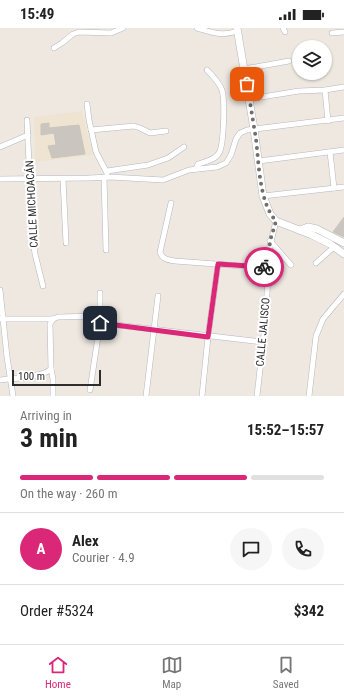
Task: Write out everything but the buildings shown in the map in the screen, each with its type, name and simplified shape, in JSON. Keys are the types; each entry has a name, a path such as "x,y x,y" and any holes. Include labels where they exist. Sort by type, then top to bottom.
{"street":[{"path":"54,48 73,34 79,32 111,33 123,28"},
{"path":"197,28 222,35 230,34 237,30 254,129 263,196 270,214 276,221 300,230 308,227 317,229 344,254"},
{"path":"332,33 343,31"},
{"path":"244,69 288,61"},
{"path":"196,169 198,164 214,158 219,154 222,146 223,96 216,80 207,70"},
{"path":"249,99 299,91 325,90 344,86"},
{"path":"325,90 328,121"},
{"path":"87,104 96,152 107,171 106,250"},
{"path":"0,179 30,180 107,177 163,180 196,169 217,167 226,162 231,155 236,139 240,133 254,129 344,118"},
{"name":"CALLE MICHOACÁN","path":"27,120 32,230 35,254 42,286"},
{"path":"91,130 137,126 150,134 166,131"},
{"path":"0,146 28,135"},
{"path":"107,171 148,165 168,158 184,147"},
{"path":"259,161 344,150"},
{"path":"330,152 334,188"},
{"path":"63,179 66,243"},
{"path":"263,196 344,186"},
{"path":"171,203 160,252 162,257 175,261 268,268"},
{"name":"CALLE JALISCO","path":"257,396 266,316 270,241 276,221"},
{"path":"270,241 291,265"},
{"path":"332,243 344,243"},
{"path":"316,263 332,243"},
{"path":"202,396 218,264"},
{"path":"0,290 2,319 13,396"},
{"path":"90,390 100,323 100,293"},
{"path":"310,396 316,336 323,319 344,294"},
{"path":"146,396 158,296"},
{"path":"2,319 53,319 58,317 100,316"},
{"path":"53,319 50,324 51,369 54,396"},
{"path":"100,323 208,337 262,342"},
{"path":"0,380 32,376 47,372 51,369"}],"shaded area":[{"path":"82,111 93,155 35,162 34,117"}],"way so far":[{"path":"247,84 263,196 270,214 276,221 270,241 268,268 264,267"}],"route":[{"path":"100,323 208,337 218,264 264,267"}]}
